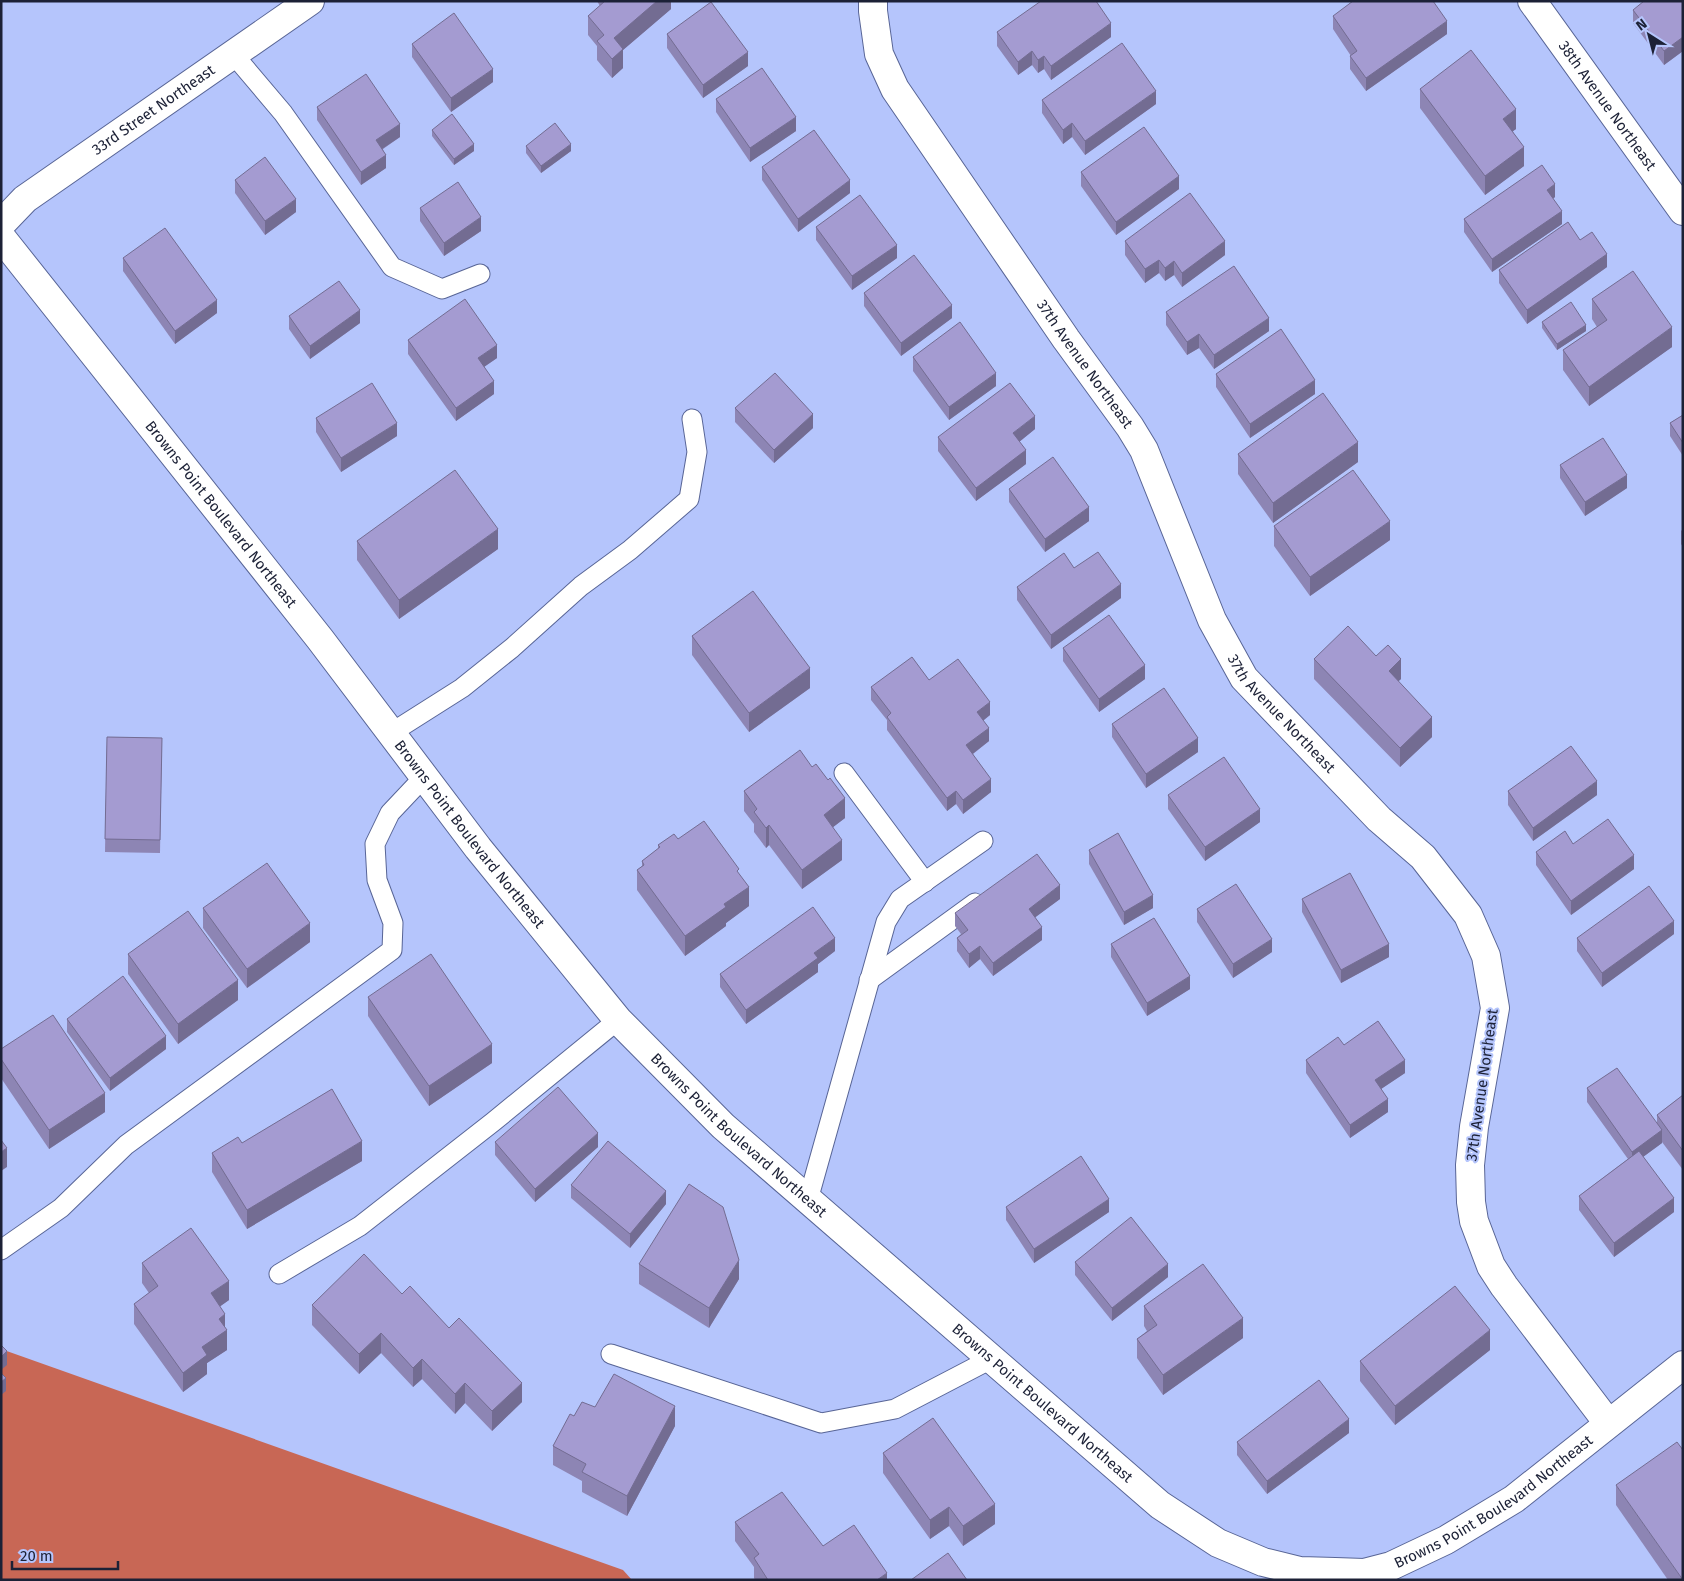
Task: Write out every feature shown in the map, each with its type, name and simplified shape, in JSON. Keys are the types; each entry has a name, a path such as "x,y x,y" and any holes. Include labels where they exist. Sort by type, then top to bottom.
{"street":[{"name":"33rd Street Northeast","path":"1,224 25,199 310,1"},
{"name":"37th Avenue Northeast","path":"873,1 879,54 895,89 1066,339 1130,427 1144,450 1212,620 1244,678 1379,820 1423,857 1468,915 1486,956 1495,1008 1474,1127 1470,1165 1471,1202 1474,1220 1491,1266 1504,1286 1608,1423"},
{"name":"38th Avenue Northeast","path":"1532,1 1683,211"},
{"name":"Browns Point Boulevard Northeast","path":"1,237 320,639 478,848 618,1020 722,1126 1160,1505 1218,1543 1264,1562 1300,1571 1364,1573 1391,1566 1446,1540 1514,1499 1683,1365"}],"lane":[{"path":"234,55 283,112 392,267 442,289 480,274"},
{"path":"391,734 462,688 512,648 581,586 630,550 689,499 697,452 692,419"},
{"path":"844,773 925,882"},
{"path":"1,1250 61,1208 126,1145 392,950 393,922 377,880 375,844 390,813 424,777"},
{"path":"808,1200 886,922 900,900 983,841"},
{"path":"869,980 992,891"},
{"path":"279,1274 360,1226 618,1020"},
{"path":"612,1354 821,1424 895,1409 991,1359"}],"shaded area":[{"path":"1,1349 623,1570 632,1580 1,1580"}],"building":[{"path":"605,1 657,1 614,38 623,49 612,59 597,41 604,35 588,16"},
{"path":"1041,1 1096,1 1111,23 1051,66 1044,56 1038,60 1032,51 1018,62 997,32"},
{"path":"1353,1 1433,1 1447,21 1366,78 1350,56 1357,51 1333,16"},
{"path":"1644,1 1683,1 1683,37 1664,51 1633,10"},
{"path":"711,2 748,52 703,85 667,34"},
{"path":"454,13 493,69 451,98 412,44"},
{"path":"1122,43 1156,91 1085,141 1072,123 1063,130 1042,100"},
{"path":"1471,50 1516,109 1503,119 1524,147 1485,176 1420,89"},
{"path":"762,68 796,117 750,148 716,99"},
{"path":"366,74 400,124 376,140 386,155 361,172 317,107"},
{"path":"452,114 474,144 454,159 432,130"},
{"path":"555,123 571,144 541,166 526,146"},
{"path":"1144,127 1179,176 1116,222 1081,172"},
{"path":"814,130 850,180 798,219 762,167"},
{"path":"265,157 296,199 265,221 235,180"},
{"path":"1542,165 1555,184 1547,190 1562,211 1492,259 1464,219"},
{"path":"458,182 481,217 444,243 420,208"},
{"path":"1190,193 1225,241 1182,273 1174,261 1165,268 1159,260 1145,269 1125,241"},
{"path":"860,195 897,245 852,276 816,227"},
{"path":"1568,222 1580,240 1592,232 1607,254 1527,310 1499,270"},
{"path":"165,228 217,300 175,331 123,258"},
{"path":"914,255 952,305 901,343 864,293"},
{"path":"1234,266 1269,318 1214,355 1199,334 1187,342 1166,312"},
{"path":"1633,271 1672,327 1589,387 1563,350 1607,320 1592,299"},
{"path":"339,281 360,310 310,346 289,316"},
{"path":"465,299 497,345 478,358 494,381 456,408 408,340"},
{"path":"1571,302 1586,325 1557,344 1542,322"},
{"path":"960,322 996,373 949,407 913,357"},
{"path":"1281,329 1315,380 1250,424 1216,374"},
{"path":"775,373 813,414 774,450 735,408"},
{"path":"372,383 397,423 341,458 316,418"},
{"path":"1010,383 1035,416 1013,433 1026,450 976,488 938,437"},
{"path":"1323,393 1358,442 1273,503 1238,454"},
{"path":"1683,415 1683,443 1670,423"},
{"path":"1603,438 1627,475 1585,502 1560,465"},
{"path":"1053,457 1089,507 1045,539 1009,489"},
{"path":"455,470 498,529 399,600 357,541"},
{"path":"1353,470 1390,521 1310,577 1274,526"},
{"path":"1098,552 1121,584 1051,635 1017,587 1064,553 1074,568"},
{"path":"753,591 810,668 749,713 692,636"},
{"path":"1109,615 1145,665 1099,699 1063,648"},
{"path":"1348,626 1376,656 1388,645 1401,659 1389,671 1432,717 1400,748 1314,659"},
{"path":"912,657 929,680 958,659 990,702 977,712 989,728 966,745 991,779 963,800 956,791 947,798 887,717 891,713 871,687"},
{"path":"1164,688 1198,738 1146,774 1112,724"},
{"path":"107,737 162,738 160,840 105,839"},
{"path":"1571,746 1597,781 1533,828 1508,791"},
{"path":"800,750 812,767 816,764 828,780 830,778 845,798 824,815 842,840 802,870 769,825 766,828 754,812 757,809 744,791"},
{"path":"1224,757 1260,809 1205,847 1168,795"},
{"path":"1608,819 1634,855 1571,901 1536,852 1565,831 1573,844"},
{"path":"704,821 739,869 737,871 749,887 724,904 726,907 685,936 637,870 644,865 642,861 660,847 658,845 674,834 678,839"},
{"path":"1118,833 1153,895 1124,912 1089,850"},
{"path":"1037,854 1060,885 1029,909 1042,927 993,963 980,946 969,954 957,938 968,930 955,913"},
{"path":"267,863 310,923 247,969 203,908"},
{"path":"1350,873 1389,944 1341,970 1302,899"},
{"path":"1236,884 1272,939 1233,964 1197,909"},
{"path":"1649,886 1674,921 1602,973 1577,938"},
{"path":"813,907 835,938 814,953 818,958 746,1010 720,974"},
{"path":"188,911 238,980 178,1024 128,954"},
{"path":"1154,918 1190,976 1147,1003 1111,944"},
{"path":"431,954 492,1044 429,1086 368,997"},
{"path":"123,976 166,1036 110,1078 67,1019"},
{"path":"53,1015 105,1093 49,1130 1,1059 1,1049"},
{"path":"1378,1021 1405,1060 1375,1080 1388,1099 1350,1125 1306,1060 1338,1037 1344,1045"},
{"path":"1617,1068 1662,1130 1632,1152 1587,1088"},
{"path":"558,1087 598,1133 535,1189 495,1142"},
{"path":"332,1089 362,1141 247,1210 212,1153 238,1137 242,1143"},
{"path":"1683,1095 1683,1151 1657,1115"},
{"path":"1,1140 7,1148 1,1152"},
{"path":"608,1141 666,1191 630,1234 571,1185"},
{"path":"1639,1151 1674,1198 1614,1243 1579,1196"},
{"path":"1081,1156 1109,1199 1034,1249 1006,1207"},
{"path":"689,1184 723,1207 739,1260 709,1308 639,1264"},
{"path":"1131,1217 1168,1264 1112,1308 1075,1262"},
{"path":"191,1228 229,1281 211,1293 225,1314 219,1319 227,1330 202,1347 207,1355 183,1373 134,1304 158,1286 142,1263"},
{"path":"364,1254 402,1294 410,1286 449,1328 459,1318 522,1383 492,1411 465,1383 455,1394 422,1359 413,1368 381,1333 359,1354 312,1305"},
{"path":"1203,1264 1243,1318 1163,1375 1137,1339 1157,1325 1144,1306"},
{"path":"1455,1286 1490,1330 1395,1406 1360,1361"},
{"path":"1,1345 7,1351 1,1357"},
{"path":"1,1373 6,1378 1,1382"},
{"path":"614,1374 675,1406 627,1496 582,1472 586,1464 553,1446 570,1414 574,1416 582,1402 595,1407"},
{"path":"1319,1380 1349,1419 1267,1481 1237,1442"},
{"path":"933,1418 995,1504 963,1526 949,1507 930,1520 883,1453"},
{"path":"1677,1442 1683,1450 1683,1580 1616,1485"},
{"path":"782,1492 823,1546 854,1525 887,1573 877,1580 768,1580 754,1558 759,1554 735,1522"},
{"path":"948,1553 967,1580 911,1580"}]}
